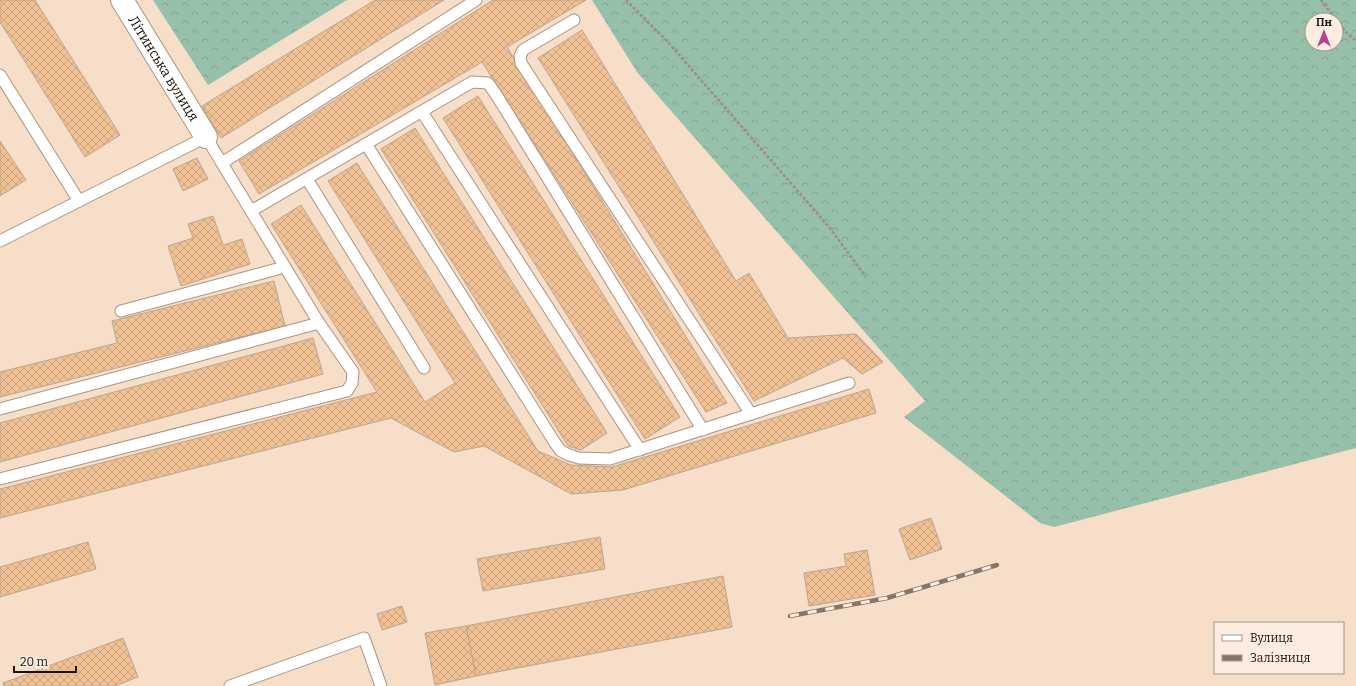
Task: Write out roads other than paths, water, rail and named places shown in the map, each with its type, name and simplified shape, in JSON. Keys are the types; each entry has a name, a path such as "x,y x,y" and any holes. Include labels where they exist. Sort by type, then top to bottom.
{"street":[{"name":"Літинська вулиця","path":"122,0 206,137"}],"lane":[{"path":"222,163 476,0"},
{"path":"574,20 523,50 520,56 521,63 751,414"},
{"path":"0,75 79,201"},
{"path":"251,211 472,82 488,83 703,430"},
{"path":"422,112 640,450"},
{"path":"0,241 206,137 320,324 353,372 352,383 347,391 0,479"},
{"path":"366,144 555,443 561,451 569,455 579,458 610,459 849,383"},
{"path":"307,179 424,368"},
{"path":"121,311 285,267"},
{"path":"0,409 320,324"},
{"path":"230,686 364,638 381,686"}],"railway":[{"path":"790,616 887,598 997,565"}]}
